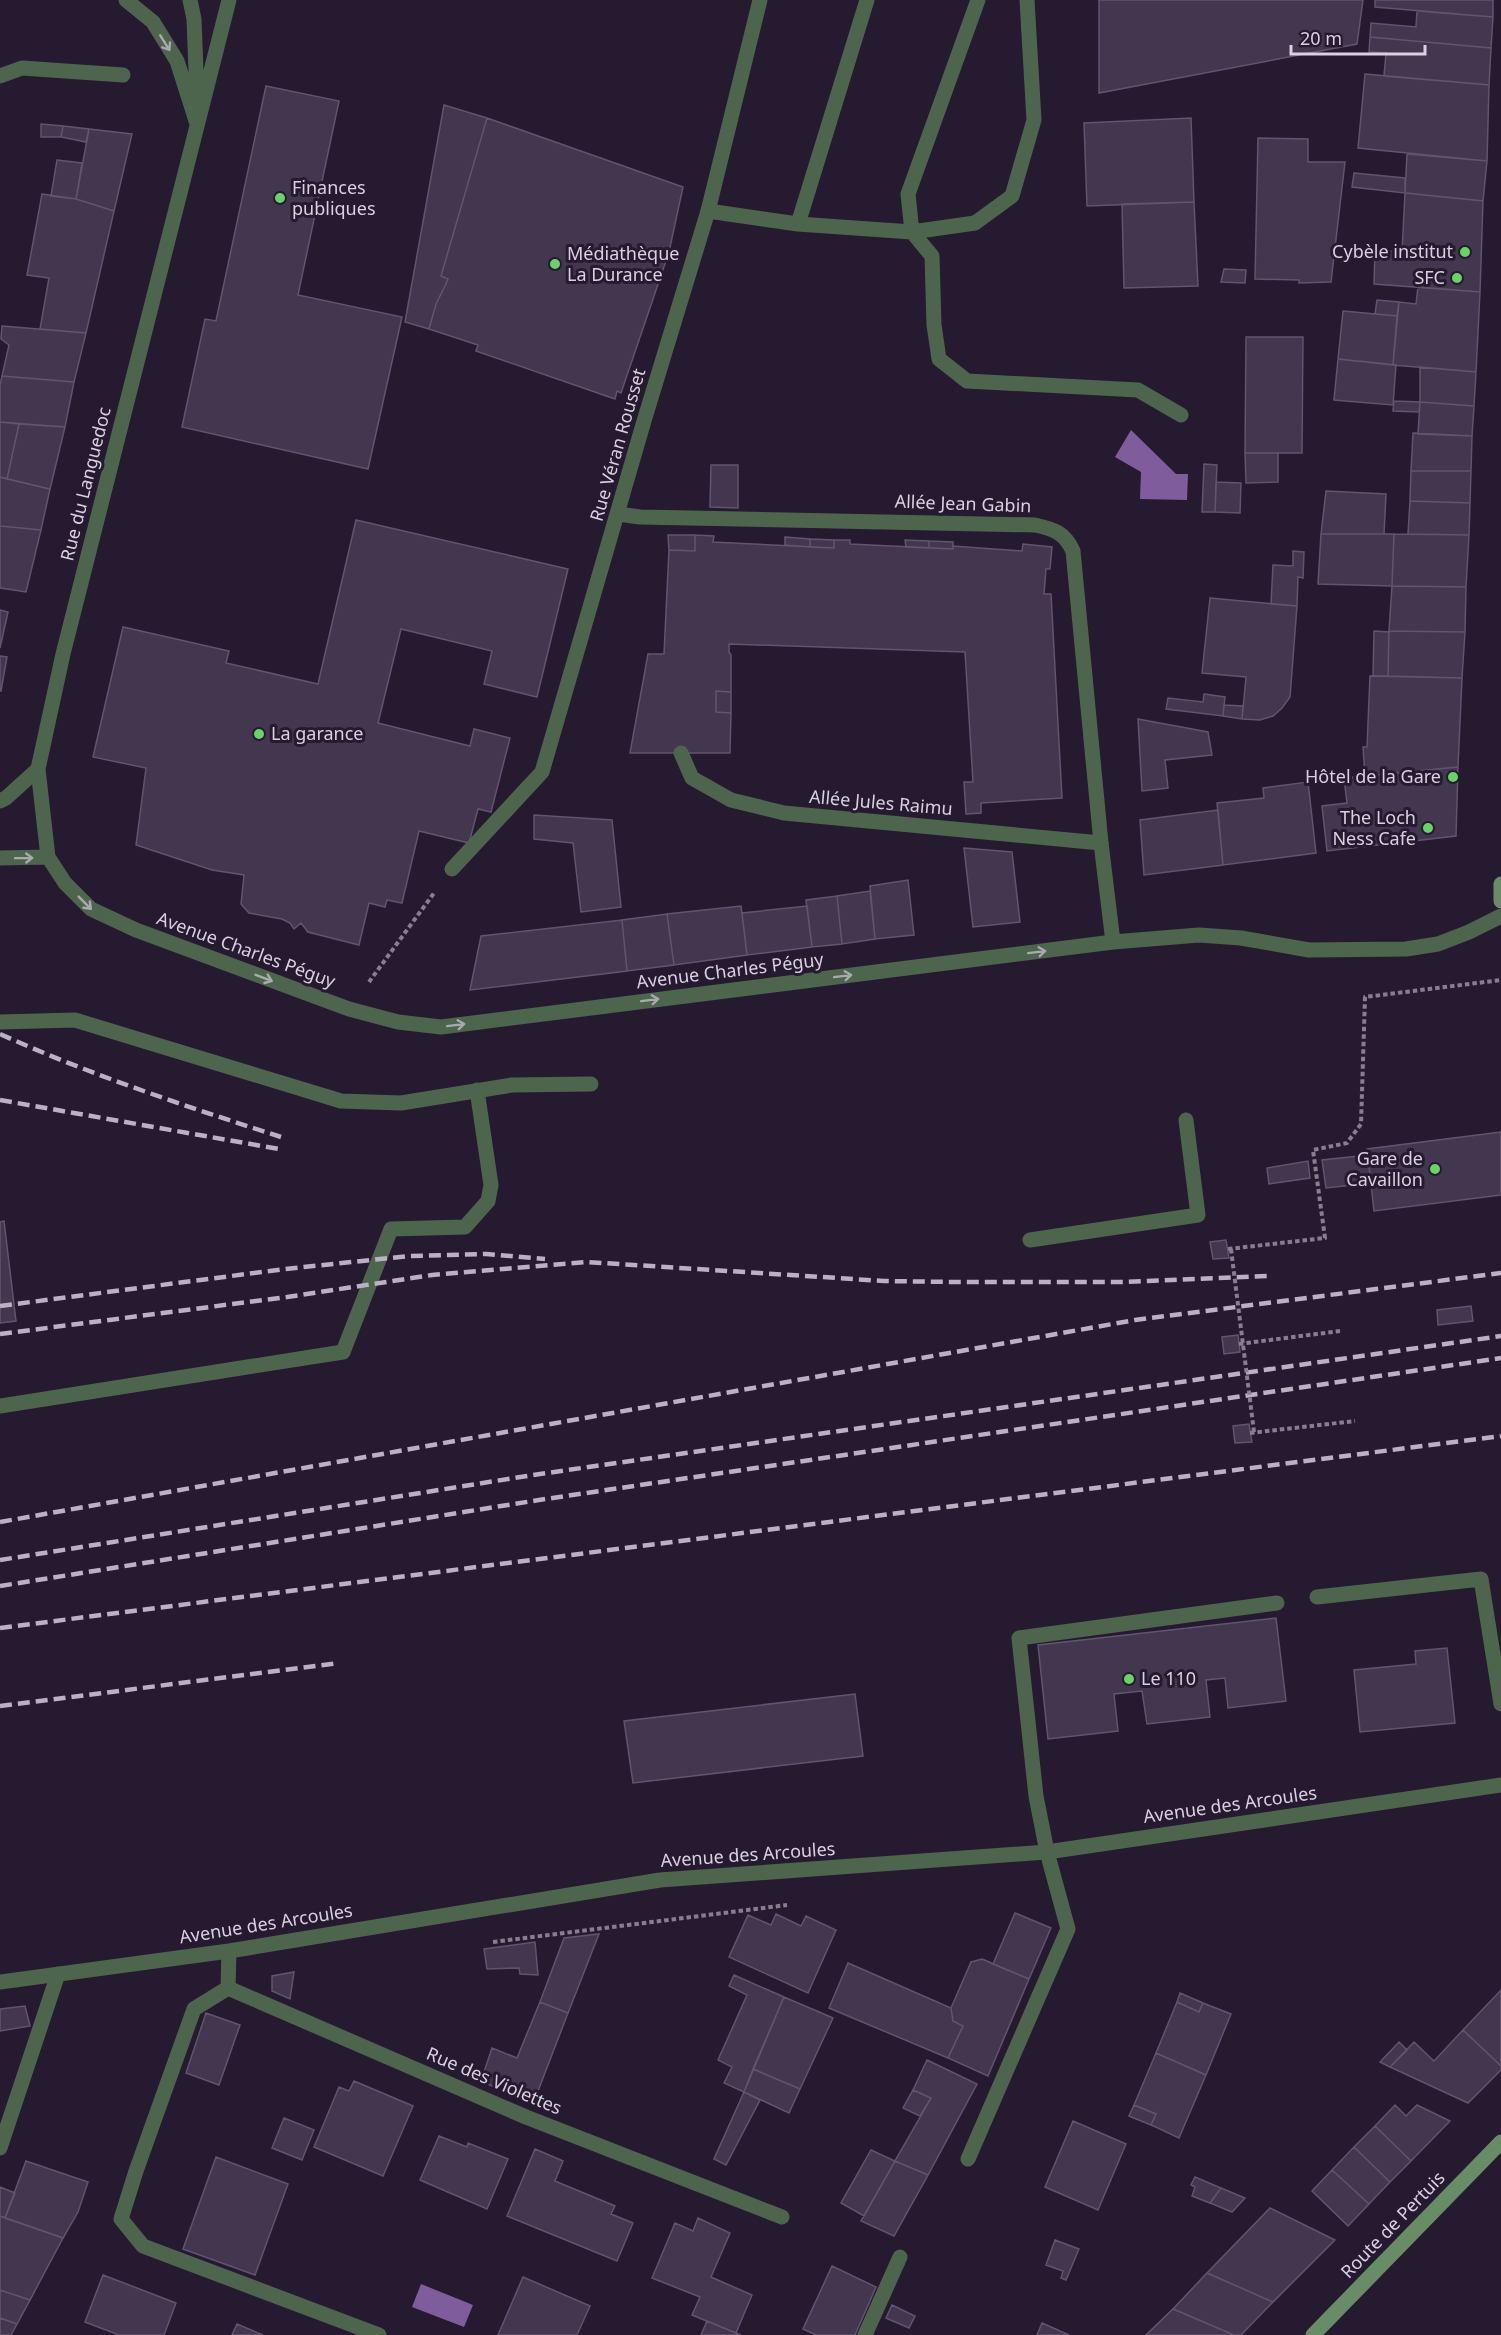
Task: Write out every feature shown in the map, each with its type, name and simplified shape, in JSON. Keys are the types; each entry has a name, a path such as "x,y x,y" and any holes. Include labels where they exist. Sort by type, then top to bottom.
{"main road":[{"path":"1501,884 1501,901"},
{"name":"Route de Pertuis","path":"1313,2335 1501,2142"}],"street":[{"path":"126,0 153,22 177,61 197,124"},
{"name":"Rue du Languedoc","path":"190,0 194,19 198,74 197,124"},
{"name":"Rue du Languedoc","path":"48,857 38,769 63,654 229,0"},
{"name":"Rue Véran Rousset","path":"452,868 542,772 708,211 760,0"},
{"path":"798,224 867,0"},
{"path":"978,0 908,194 912,232 932,256 934,326 939,359 967,381 1138,390 1181,415"},
{"path":"708,211 798,224 912,232 975,223 1012,196 1034,120 1027,0"},
{"path":"0,76 22,68 123,75"},
{"name":"Allée Jean Gabin","path":"618,514 640,517 1035,525 1055,529 1068,539 1073,551 1101,843 1113,942"},
{"name":"Allée Jules Raimu","path":"681,753 692,778 731,800 784,813 1101,843"},
{"path":"0,801 38,769"},
{"path":"0,858 48,857"},
{"name":"Avenue Charles Péguy","path":"48,857 65,883 90,909 136,930 349,1009 398,1022 441,1027 1113,942 1199,935 1242,938 1309,950 1406,949 1438,944 1501,916"},
{"path":"0,1022 75,1020 341,1101 401,1103 512,1085 591,1084"},
{"path":"0,1407 343,1352 391,1229 465,1227 488,1201 491,1185 477,1090"},
{"path":"1030,1240 1198,1215 1186,1120"},
{"path":"1317,1597 1481,1579 1501,1704"},
{"path":"968,2159 1068,1929 1047,1852 1036,1796 1018,1638 1278,1603"},
{"name":"Avenue des Arcoules","path":"0,1982 229,1951 660,1880 1047,1852 1501,1785"},
{"path":"229,1951 228,1988 194,2008 121,2218 143,2246 379,2335"},
{"path":"0,2148 58,1974"},
{"name":"Rue des Violettes","path":"228,1988 526,2117 782,2217"},
{"path":"865,2335 900,2257"}],"path":[{"path":"349,1009 452,868"},
{"path":"1355,1421 1252,1433 1229,1249 1325,1238 1313,1150 1347,1143 1361,1124 1365,997 1501,980"},
{"path":"1241,1344 1340,1331"}],"shaded area":[{"path":"1131,430 1176,474 1188,474 1187,500 1140,499 1141,472 1115,457"},
{"path":"421,2284 473,2305 464,2327 412,2307"}],"building":[{"path":"1099,0 1363,0 1357,44 1099,93"},
{"path":"1375,0 1493,0 1493,17 1375,7"},
{"path":"1417,11 1493,17 1491,48 1370,37 1371,23 1416,27"},
{"path":"1370,37 1491,48 1489,85 1384,76 1386,53 1369,52"},
{"path":"1365,74 1489,85 1487,161 1358,148"},
{"name":"Finances publiques","path":"266,86 339,101 298,295 402,317 368,469 182,427 205,319 216,321"},
{"path":"444,105 487,118 441,276 448,279 436,304 429,329 405,322"},
{"name":"Médiathèque La Durance","path":"487,118 683,187 669,252 621,393 617,391 615,399 476,351 478,345 429,329 436,304 448,279 441,276"},
{"path":"1191,118 1194,202 1087,206 1084,123"},
{"path":"41,124 63,126 61,137 41,137"},
{"path":"63,126 89,129 86,142 61,137"},
{"path":"89,129 132,134 114,211 76,199"},
{"path":"1258,138 1308,139 1308,162 1345,162 1331,282 1299,283 1299,280 1255,279"},
{"path":"1407,154 1487,161 1483,201 1405,193"},
{"path":"57,160 82,163 76,199 51,196"},
{"path":"1354,173 1405,178 1405,193 1352,187"},
{"path":"1405,193 1483,201 1480,292 1374,284 1375,250 1402,252"},
{"path":"42,194 76,199 114,211 86,333 40,329 49,278 27,275"},
{"path":"1194,202 1198,286 1124,288 1122,204"},
{"path":"1224,269 1246,270 1245,283 1221,282"},
{"path":"1418,287 1480,292 1476,372 1393,365 1399,302 1416,304"},
{"path":"1377,300 1399,302 1397,316 1375,314"},
{"path":"1343,311 1397,316 1393,365 1338,359"},
{"path":"2,326 86,333 74,382 2,376 9,345 1,339"},
{"path":"1246,337 1303,337 1302,453 1245,453"},
{"path":"1338,359 1396,365 1393,405 1334,400"},
{"path":"1420,367 1476,372 1474,406 1420,402"},
{"path":"2,376 74,382 65,427 0,422"},
{"path":"1394,401 1420,402 1419,412 1393,411"},
{"path":"1420,402 1474,406 1472,436 1418,434"},
{"path":"0,422 19,424 7,479 0,477"},
{"path":"19,424 65,427 50,489 7,479"},
{"path":"1413,433 1472,436 1471,471 1411,471"},
{"path":"1245,453 1278,453 1278,482 1246,483"},
{"path":"1204,464 1217,465 1215,512 1202,512"},
{"path":"711,465 738,465 738,508 710,507"},
{"path":"1411,471 1471,471 1470,503 1410,501"},
{"path":"0,477 50,489 41,530 0,526"},
{"path":"1216,482 1241,483 1240,513 1215,512"},
{"path":"1326,491 1386,494 1384,534 1321,534"},
{"path":"1410,501 1470,503 1469,535 1408,534"},
{"name":"La garance","path":"356,520 568,569 537,697 484,684 492,651 401,629 378,723 470,746 474,729 510,738 491,812 478,809 469,843 419,831 402,903 387,900 385,907 369,903 359,945 308,932 301,923 294,929 290,923 282,919 249,913 241,904 244,875 212,870 136,845 146,768 93,757 123,627 229,651 226,663 318,684"},
{"path":"0,526 41,530 26,592 0,588"},
{"path":"1321,534 1394,534 1392,586 1318,584"},
{"path":"1394,534 1469,535 1466,587 1392,586"},
{"path":"668,535 695,535 695,551 669,550"},
{"path":"695,535 714,536 713,542 834,548 834,540 850,540 850,544 953,549 953,546 1022,551 1023,544 1052,547 1050,569 1046,569 1044,594 1051,594 1062,798 981,803 981,813 966,814 964,782 973,782 965,652 729,644 731,692 716,691 716,712 731,713 730,753 630,753 648,654 664,654 669,550 695,551"},
{"path":"785,537 810,539 810,547 785,545"},
{"path":"810,539 834,540 834,548 810,547"},
{"path":"905,540 929,541 929,548 906,547"},
{"path":"929,541 953,542 953,549 929,548"},
{"path":"1293,551 1304,552 1303,578 1298,577 1297,606 1271,604 1273,565 1293,566"},
{"path":"1392,586 1466,587 1465,632 1389,631"},
{"path":"1210,598 1297,606 1290,697 1273,716 1260,720 1242,719 1246,677 1202,673"},
{"path":"0,610 8,612 0,648"},
{"path":"1374,631 1389,632 1388,676 1373,676"},
{"path":"1389,631 1465,632 1462,678 1388,676"},
{"path":"0,656 7,657 1,691 0,691"},
{"path":"1370,676 1462,678 1458,767 1365,776 1363,747 1367,747"},
{"path":"716,691 731,692 731,713 716,712"},
{"path":"1204,694 1225,697 1223,716 1166,709 1168,698 1203,702"},
{"path":"1224,705 1243,706 1242,719 1223,716"},
{"path":"1138,719 1208,732 1212,755 1165,760 1168,788 1142,791"},
{"path":"1458,767 1456,836 1327,851 1322,806 1347,803 1344,778"},
{"path":"1308,782 1316,853 1223,865 1217,803 1264,798 1263,788"},
{"path":"1218,810 1223,865 1144,875 1140,820"},
{"path":"534,815 612,820 621,907 581,912 573,843 534,839"},
{"path":"964,848 1012,852 1020,922 973,927"},
{"path":"908,880 914,935 875,939 870,886"},
{"path":"870,891 875,939 842,944 837,896"},
{"path":"837,896 842,944 812,947 806,900"},
{"path":"741,906 747,955 674,965 667,914"},
{"path":"807,906 812,947 747,955 742,913"},
{"path":"667,914 674,965 627,971 622,920"},
{"path":"622,920 627,971 470,990 481,936"},
{"name":"Gare de Cavaillon","path":"1501,1132 1501,1195 1374,1211 1367,1149"},
{"path":"1368,1155 1371,1183 1326,1188 1322,1160"},
{"path":"1308,1161 1310,1178 1269,1184 1267,1168"},
{"path":"4,1221 16,1321 0,1323 0,1222"},
{"path":"1226,1240 1229,1258 1213,1259 1210,1242"},
{"path":"1471,1306 1473,1321 1438,1325 1437,1310"},
{"path":"1238,1335 1240,1352 1224,1354 1222,1337"},
{"path":"1249,1424 1252,1442 1235,1443 1233,1426"},
{"name":"Le 110","path":"1276,1618 1286,1701 1228,1708 1225,1678 1206,1680 1210,1717 1147,1724 1142,1691 1114,1694 1118,1731 1048,1739 1038,1645"},
{"path":"1447,1648 1455,1723 1360,1732 1354,1670 1416,1664 1415,1651"},
{"path":"855,1694 863,1756 633,1783 624,1721"},
{"path":"1015,1913 1051,1928 1029,1979 993,1964"},
{"path":"776,1914 801,1926 806,1916 836,1930 808,1993 729,1957 748,1915 771,1925"},
{"path":"599,1934 568,2013 540,2002 564,1938"},
{"path":"535,1942 538,1975 520,1974 519,1968 487,1969 484,1949"},
{"path":"982,1959 1029,1979 988,2076 948,2058 963,2026 953,2021 951,2008 971,1962"},
{"path":"848,1963 951,2008 953,2021 963,2026 948,2058 829,2008"},
{"path":"294,1972 290,1999 272,1991 272,1976"},
{"path":"734,1975 784,1997 744,2092 724,2083 732,2067 718,2060 747,1995 729,1986"},
{"path":"1501,1990 1501,2066 1463,2030"},
{"path":"1180,1993 1203,2003 1199,2012 1177,2002"},
{"path":"784,1997 833,2018 800,2089 753,2069"},
{"path":"540,2002 568,2013 533,2104 481,2081 492,2048 517,2058"},
{"path":"1177,2002 1199,2012 1203,2003 1231,2014 1206,2075 1156,2053"},
{"path":"25,2006 30,2026 0,2031 0,2009"},
{"path":"206,2013 240,2025 219,2085 186,2073"},
{"path":"1463,2030 1501,2066 1501,2070 1468,2103 1390,2067 1414,2042 1434,2061"},
{"path":"1399,2042 1407,2050 1390,2067 1380,2062"},
{"path":"1156,2053 1206,2075 1179,2138 1151,2125 1156,2114 1134,2105"},
{"path":"927,2060 977,2084 928,2175 895,2161 931,2098 913,2090"},
{"path":"753,2069 800,2089 789,2113 744,2092"},
{"path":"354,2081 413,2106 383,2176 314,2147 339,2087 349,2091"},
{"path":"913,2090 931,2098 920,2116 903,2108"},
{"path":"744,2092 760,2100 726,2165 714,2159"},
{"path":"1134,2105 1156,2114 1151,2125 1129,2116"},
{"path":"1395,2105 1406,2116 1417,2105 1450,2121 1411,2161 1375,2126"},
{"path":"284,2118 314,2130 302,2160 272,2148"},
{"path":"1073,2121 1126,2144 1098,2210 1045,2187"},
{"path":"1375,2126 1411,2161 1390,2182 1354,2147"},
{"path":"439,2136 467,2147 468,2143 508,2159 487,2209 420,2180"},
{"path":"1354,2147 1390,2182 1369,2204 1332,2170"},
{"path":"535,2149 563,2161 555,2181 615,2206 611,2214 633,2223 617,2261 507,2216"},
{"path":"871,2150 895,2161 864,2216 841,2203"},
{"path":"216,2157 288,2184 255,2275 183,2249"},
{"path":"26,2161 88,2182 78,2212 63,2238 5,2218"},
{"path":"895,2161 928,2175 894,2236 861,2221"},
{"path":"1332,2170 1369,2204 1348,2226 1312,2191"},
{"path":"1195,2177 1221,2188 1210,2203 1192,2196 1195,2187 1191,2185"},
{"path":"0,2187 15,2193 5,2218 0,2216"},
{"path":"1221,2188 1245,2198 1232,2212 1210,2203"},
{"path":"1270,2208 1335,2240 1273,2302 1207,2273"},
{"path":"0,2216 63,2238 30,2300 0,2290"},
{"path":"698,2218 730,2233 711,2277 752,2295 736,2333 692,2315 700,2297 652,2278 675,2223 693,2231"},
{"path":"1055,2240 1079,2249 1066,2280 1061,2278 1063,2271 1046,2265"},
{"path":"832,2266 876,2287 855,2335 816,2335 803,2329"},
{"path":"1207,2273 1273,2302 1241,2335 1234,2335 1173,2309"},
{"path":"103,2275 176,2303 164,2335 119,2335 85,2322"},
{"path":"523,2277 590,2306 577,2335 498,2335"},
{"path":"0,2290 30,2300 17,2324 0,2318"},
{"path":"892,2305 915,2316 909,2328 886,2318"},
{"path":"1173,2309 1234,2335 1146,2335"},
{"path":"0,2318 17,2324 11,2335 0,2335"},
{"path":"707,2321 736,2333 741,2335 701,2335"},
{"path":"1042,2323 1069,2335 1037,2335"},
{"path":"237,2324 263,2335 232,2335"}],"railway":[{"path":"0,1034 174,1102 281,1137"},
{"path":"0,1100 279,1149"},
{"path":"0,1306 285,1269 409,1256 486,1254 545,1259"},
{"path":"0,1334 287,1297 432,1275 587,1262 884,1281 1124,1282 1269,1276"},
{"path":"0,1522 1135,1320 1501,1273"},
{"path":"0,1560 533,1475 1501,1336"},
{"path":"0,1586 539,1500 1501,1358"},
{"path":"0,1628 1501,1436"},
{"path":"0,1706 339,1663"}],"place":[{"name":"Finances publiques","path":"280,198"},
{"name":"Cybèle institut","path":"1465,252"},
{"name":"Médiathèque La Durance","path":"555,264"},
{"name":"SFC","path":"1457,278"},
{"name":"La garance","path":"259,734"},
{"name":"Hôtel de la Gare","path":"1453,777"},
{"name":"The Loch Ness Cafe","path":"1428,828"},
{"name":"Gare de Cavaillon","path":"1435,1169"},
{"name":"Le 110","path":"1129,1679"}]}
